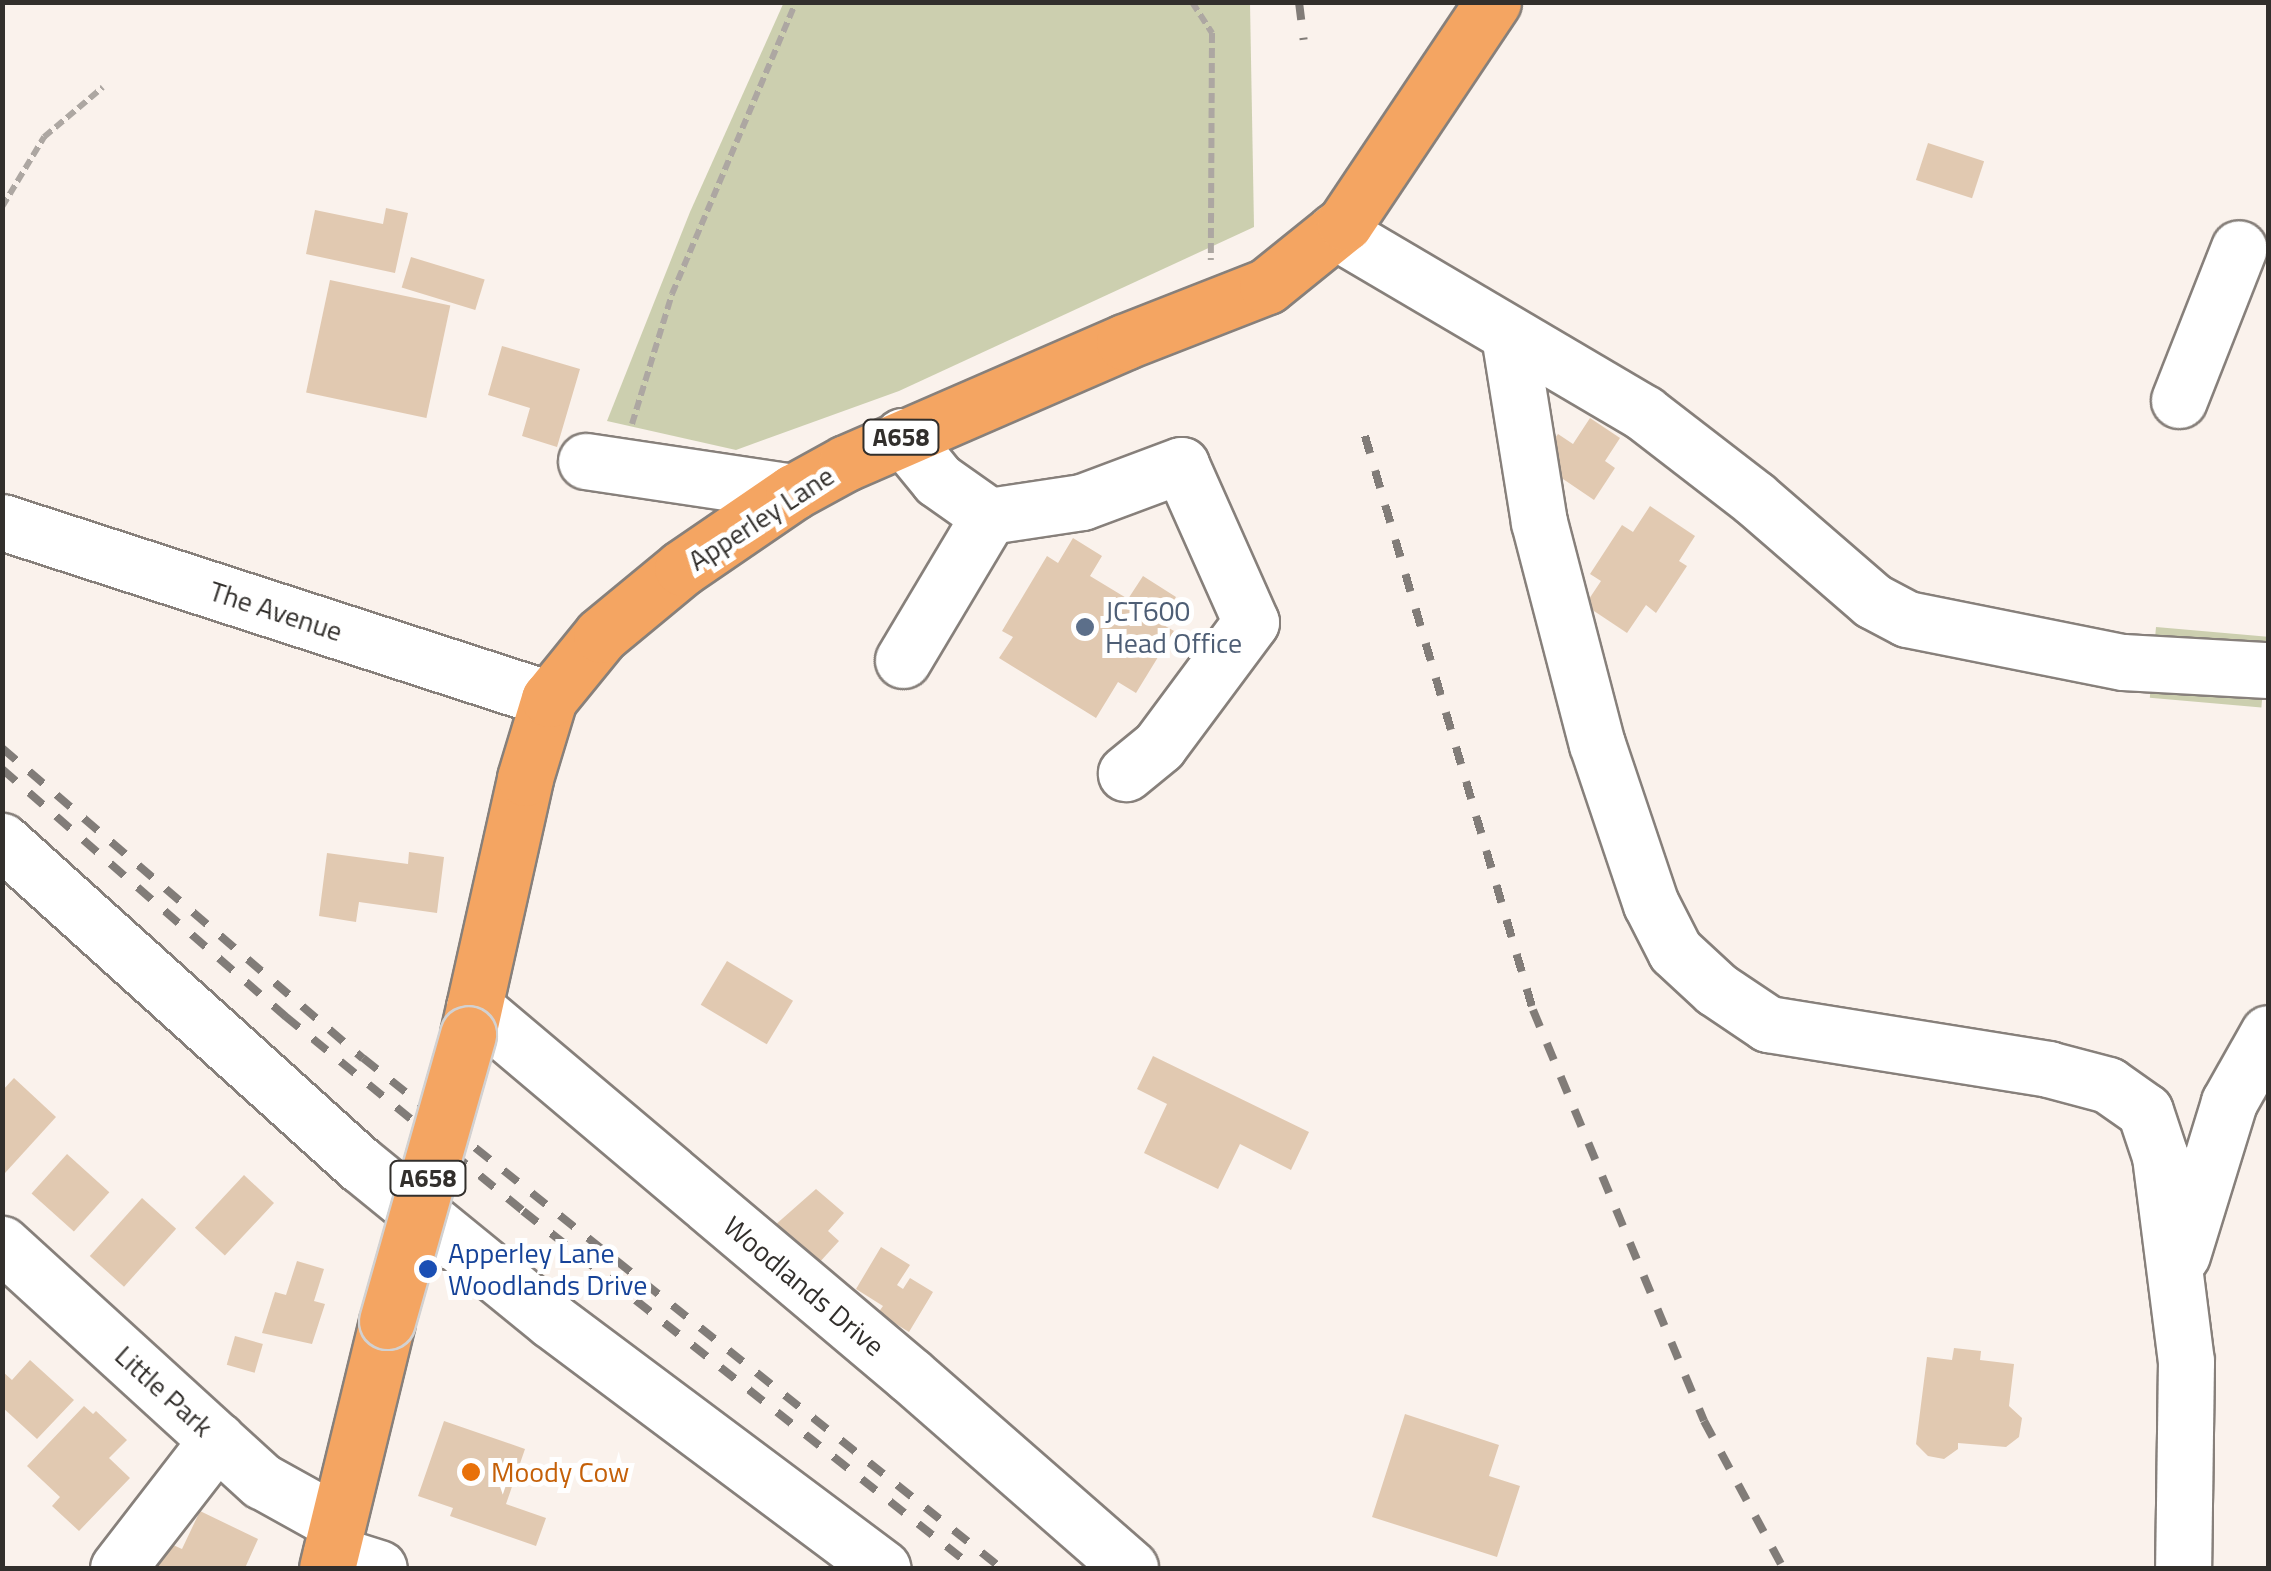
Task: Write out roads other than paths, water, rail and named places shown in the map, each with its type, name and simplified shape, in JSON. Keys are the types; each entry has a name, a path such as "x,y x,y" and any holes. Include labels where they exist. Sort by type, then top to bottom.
{"highway":[{"name":"Apperley Lane","path":"343,1553 387,1321 471,1021 525,778 549,700 601,635 682,568 793,492 902,436 1267,286 1335,232 1493,2"}],"street":[{"path":"1335,232 1644,414 1754,498 1873,601 1907,619 2123,662 2268,670"},
{"path":"2178,400 2240,248"},
{"path":"1509,334 1539,522 1597,744 1652,904 1675,950 1716,989 1768,1024 2048,1069 2108,1085 2145,1111 2160,1156 2186,1361 2183,1568"},
{"path":"902,436 938,480 989,516 1082,502 1182,465 1252,622 1158,746 1126,773"},
{"path":"605,462 793,492"},
{"path":"903,660 989,516"},
{"name":"The Avenue","path":"2,522 549,700"},
{"path":"2,841 361,1165 551,1320 882,1568"},
{"name":"Woodlands Drive","path":"471,1021 911,1376 1130,1568"},
{"path":"2176,1278 2229,1102 2268,1033"},
{"name":"Little Park","path":"2,1244 343,1553"},
{"path":"118,1568 217,1440"}],"railway":[{"path":"1299,2 1304,40"},
{"path":"1365,436 1533,1010 1704,1421 1783,1568"},
{"path":"2,748 363,1058 1001,1568"},
{"path":"2,769 285,1016 523,1211 974,1568"}],"place":[{"name":"JCT600 Head Office","path":"1085,627"},
{"name":"Apperley Lane Woodlands Drive","path":"428,1269"},
{"name":"Moody Cow","path":"471,1472"}]}
